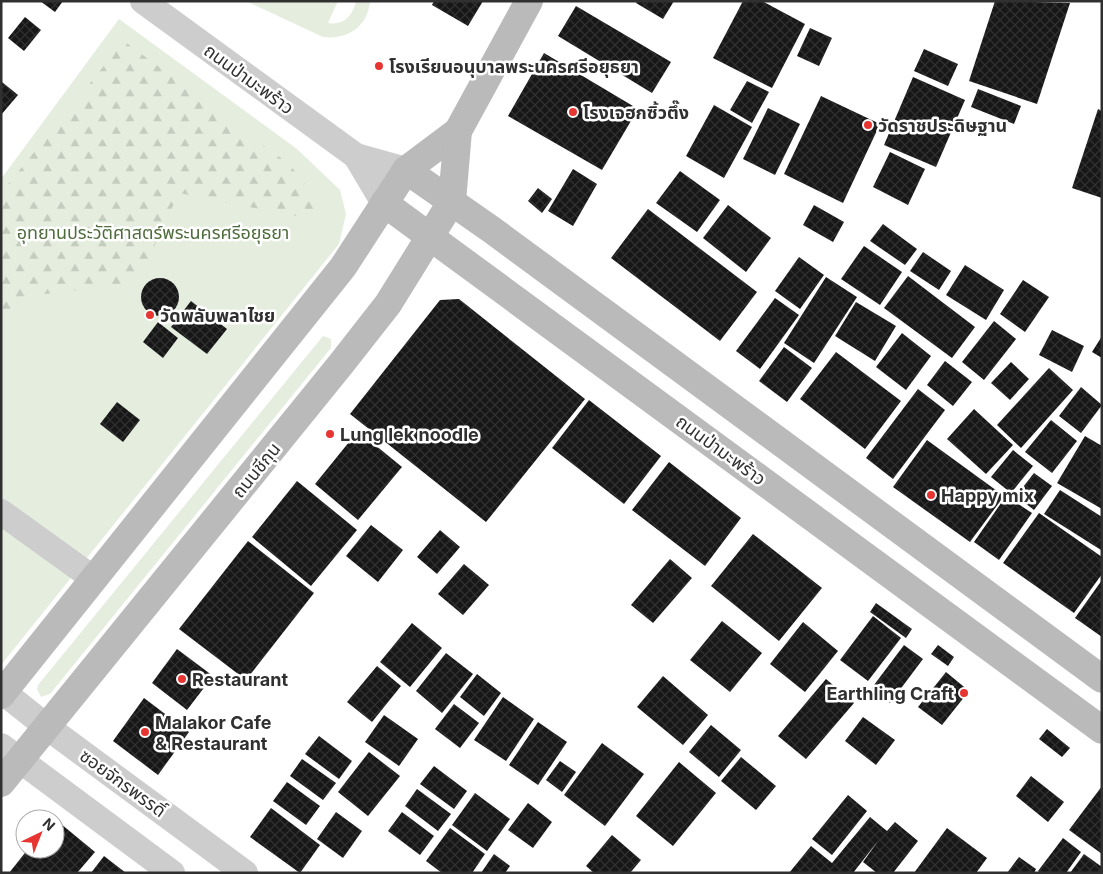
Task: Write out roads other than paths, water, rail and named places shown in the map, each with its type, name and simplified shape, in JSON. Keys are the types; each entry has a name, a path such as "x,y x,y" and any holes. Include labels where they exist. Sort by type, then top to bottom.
{"street":[{"name":"ถนนป่ามะพร้าว","path":"143,1 356,156 406,170 452,201 1102,679"},
{"name":"ถนนชีกุน","path":"1,782 10,753 47,727 342,364 388,304 452,201 458,131 529,1"},
{"name":"ถนนชีกุน","path":"2,693 344,267 406,170 458,131"},
{"name":"ถนนป่ามะพร้าว","path":"356,156 384,203 1102,730"},
{"path":"1,512 94,579"},
{"name":"ซอยจักรพรรดิ์","path":"2,693 245,873"},
{"path":"10,753 172,873"}],"place":[{"name":"โรงเรียนอนุบาลพระนครศรีอยุธยา","path":"379,66"},
{"name":"โรงเจฮกซิ้วตึ๊ง","path":"573,112"},
{"name":"วัดราชประดิษฐาน","path":"868,125"},
{"name":"วัดพลับพลาไชย","path":"150,315"},
{"name":"Lung lek noodle","path":"330,434"},
{"name":"Happy mix","path":"931,495"},
{"name":"Restaurant","path":"182,679"},
{"name":"Earthling Craft","path":"964,693"},
{"name":"Malakor Cafe & Restaurant","path":"145,732"}],"park label":[{"name":"อุทยานประวัติศาสตร์พระนครศรีอยุธยา","path":"153,232"}]}
